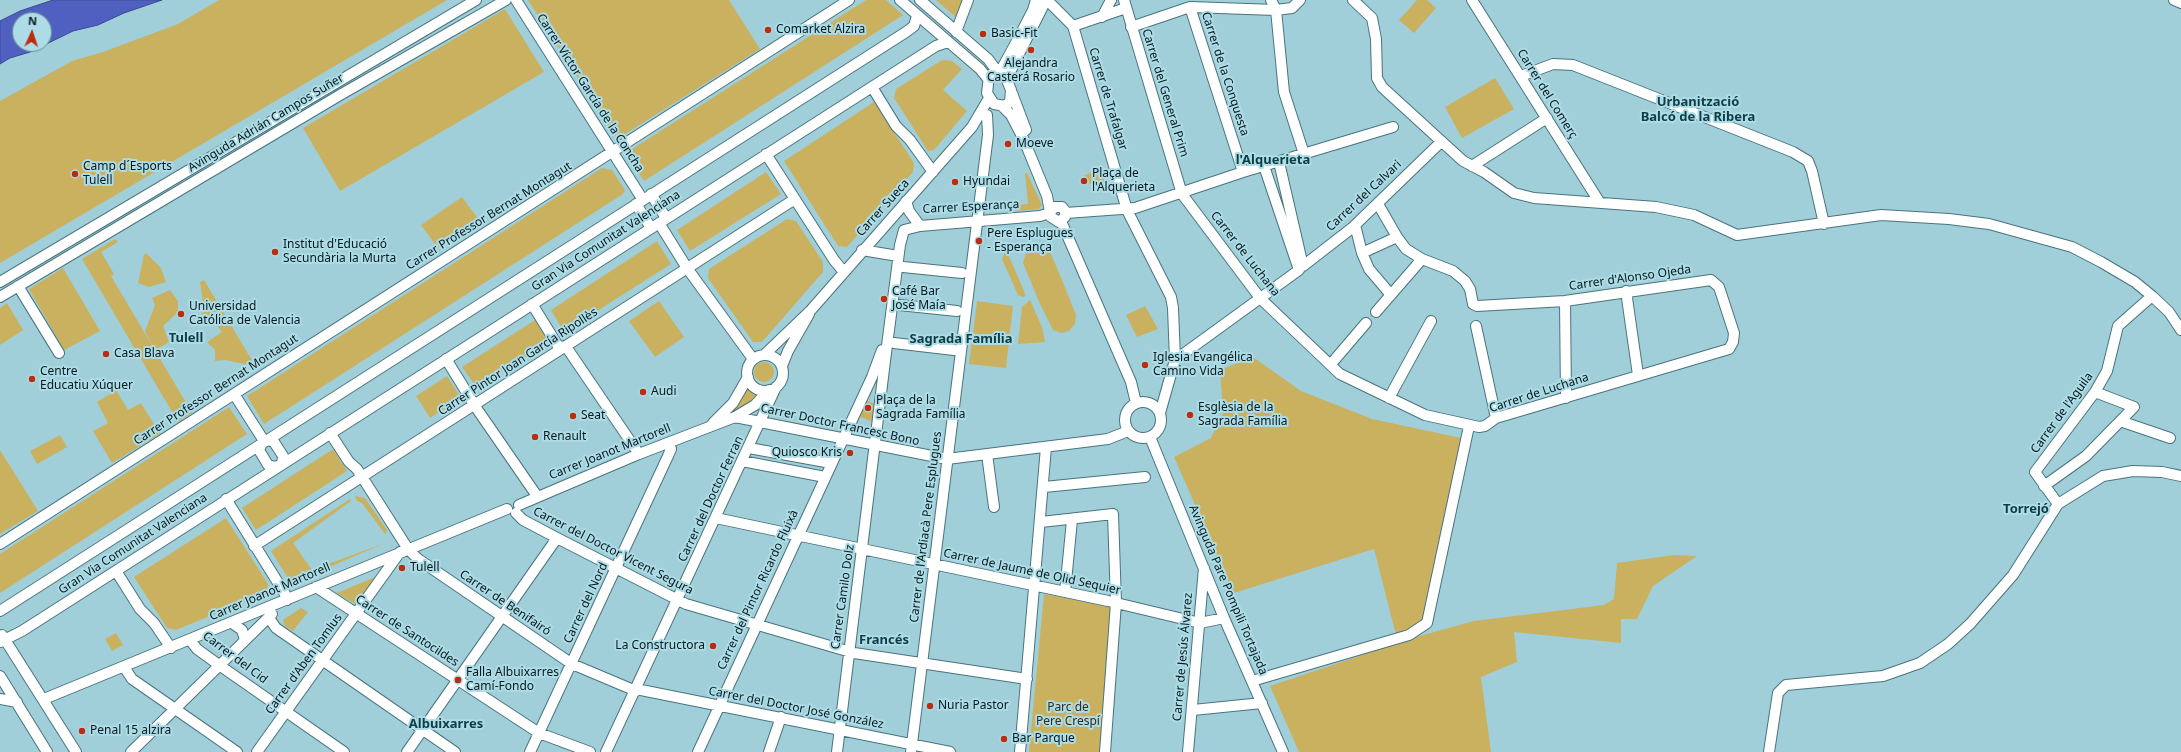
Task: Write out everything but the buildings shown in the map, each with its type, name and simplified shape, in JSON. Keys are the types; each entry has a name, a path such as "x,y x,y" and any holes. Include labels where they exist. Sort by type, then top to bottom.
{"street":[{"name":"Avinguda Adrián Campos Suñer","path":"0,282 476,0"},
{"name":"Avinguda Adrián Campos Suñer","path":"0,297 340,95 506,0"},
{"name":"Carrer Víctor García de la Concha","path":"516,0 688,268 754,359"},
{"name":"Carrer Professor Bernat Montagut","path":"0,544 613,153 849,0"},
{"path":"900,0 980,69 988,79"},
{"path":"920,0 988,59 1008,81 1057,213"},
{"path":"956,32 968,0"},
{"path":"1036,0 1024,28 998,71 991,74 988,79 987,89 989,98 1011,115 1024,140 1042,184 1057,213 1131,382 1136,403"},
{"path":"1008,81 1010,72 1046,0"},
{"name":"Carrer de Trafalgar","path":"1046,0 1073,26 1127,210 1170,297 1173,308 1174,360 1165,395 1157,409"},
{"path":"1102,17 1111,0"},
{"path":"1271,0 1276,10 1284,92 1304,154"},
{"path":"1131,27 1190,7 1276,10 1292,8 1300,0"},
{"path":"1353,0 1372,18 1376,39 1377,78 1379,82 1463,162 1484,172 1507,190 1521,196 1656,207 1694,215 1737,235 1881,215 1949,219 1989,224 2072,247 2135,282 2169,312 2181,330"},
{"name":"Carrer del Comerç","path":"1472,0 1600,203"},
{"path":"2174,0 2181,3"},
{"path":"1073,26 1102,17 1125,4"},
{"name":"Carrer del General Prim","path":"1125,4 1182,194"},
{"name":"Carrer de la Conquesta","path":"1190,7 1243,172"},
{"name":"Gran Via Comunitat Valenciana","path":"0,610 906,32 914,26 917,16"},
{"name":"Gran Via Comunitat Valenciana","path":"1,637 22,631 766,154 936,46 948,42"},
{"path":"1521,76 1553,64 1574,65 1798,155 1808,161 1812,171 1824,224"},
{"path":"872,87 896,126 910,140 933,172"},
{"path":"1000,106 1010,102 1012,93"},
{"name":"Carrer Sueca","path":"975,124 989,98"},
{"name":"Carrer Sueca","path":"782,366 788,351 811,310 862,250 975,124 1000,106"},
{"name":"Carrer de l'Ardiacà Pere Esplugues","path":"912,748 976,221 988,135 986,115"},
{"path":"1472,166 1547,118"},
{"name":"Carrer Esperança","path":"906,201 909,211 920,226 1040,216 1057,213 1127,210 1182,194 1243,172 1393,127"},
{"name":"Carrer del Calvari","path":"1174,360 1301,268 1353,227 1441,142"},
{"path":"766,154 834,260 844,271"},
{"path":"1279,162 1301,268"},
{"path":"1264,166 1301,268"},
{"name":"Carrer de Luchana","path":"1182,194 1260,298 1340,374 1425,415 1469,426 1485,426 1496,418 1729,349"},
{"name":"Carrer Pintor Joan García Ripollès","path":"254,546 360,473 475,406 795,199"},
{"name":"Carrer Víctor García de la Concha","path":"643,200 659,223"},
{"path":"1376,312 1422,259 1406,249 1396,237 1378,204"},
{"path":"875,446 898,256 904,230 920,226"},
{"path":"1353,227 1369,270 1390,295"},
{"path":"1362,253 1396,237"},
{"path":"862,250 898,256"},
{"name":"Carrer d'Alonso Ojeda","path":"1422,259 1453,271 1466,280 1470,289 1473,304 1477,306 1565,301 1626,291 1711,280 1719,287 1734,333 1733,342 1729,349"},
{"path":"904,267 962,273"},
{"path":"18,286 59,353"},
{"path":"1626,291 1638,375"},
{"name":"Carrer de l'Aguila","path":"2058,504 2035,472 2095,392 2107,370 2118,326 2152,296"},
{"path":"1565,301 1566,398"},
{"path":"532,304 558,346 566,347 639,454"},
{"path":"899,305 957,312"},
{"name":"Carrer Sueca","path":"764,355 770,351 798,320 811,310"},
{"path":"1389,398 1431,321"},
{"path":"1330,364 1366,323"},
{"path":"1476,326 1496,418"},
{"path":"842,439 872,377 888,335"},
{"path":"894,343 954,350"},
{"path":"764,355 775,358 782,366 782,378 773,388 758,389 748,377 748,367 754,359 764,355"},
{"path":"446,359 475,406 537,496"},
{"name":"Carrer Joanot Martorell","path":"712,425 733,403 748,377"},
{"name":"Carrer Joanot Martorell","path":"44,699 404,551 514,509 537,496 668,442 734,417 747,411 773,388"},
{"name":"Carrer del Doctor Ferran","path":"606,752 749,448 773,388"},
{"path":"2044,486 2086,456 2134,407 2095,392"},
{"path":"234,394 264,441"},
{"path":"1146,402 1157,409 1161,424 1159,430 1150,437 1138,438 1128,430 1125,420 1131,406 1136,403 1146,402"},
{"name":"Carrer Doctor Francesc Bono","path":"734,417 947,460 1108,439 1128,430"},
{"path":"2120,421 2170,438"},
{"path":"1252,681 1409,635 1427,623 1469,426"},
{"name":"Carrer de Benifairó","path":"330,434 349,462 360,473 404,551 572,664 636,690"},
{"name":"Avinguda Pare Pompili Tortajada","path":"1150,437 1204,564 1224,618 1283,752"},
{"name":"Carrer del Pintor Ricardo Fluixà","path":"698,752 718,705 842,439"},
{"path":"271,440 279,449 284,459 280,466 272,467 266,462 259,450 260,445 264,441 271,440"},
{"name":"Carrer del Nord","path":"530,752 670,452 668,442"},
{"name":"Carrer Camilo Dolz","path":"837,752 875,446"},
{"path":"1020,752 1044,487 1046,447"},
{"path":"749,448 831,463"},
{"path":"987,454 994,507"},
{"path":"787,470 790,455"},
{"path":"742,461 825,477"},
{"path":"1769,752 1778,693 1786,685 1883,676 1920,663 1948,644 1970,624 2013,575 2058,504 2103,476 2133,470 2162,472 2181,476"},
{"path":"1044,487 1145,477"},
{"path":"136,751 175,708 287,600 285,594 226,500"},
{"name":"Carrer del Doctor Vicent Segura","path":"514,509 523,520 678,601 849,652 923,662 1027,679"},
{"path":"1041,522 1072,520 1113,514 1116,603 1105,752"},
{"name":"Carrer de Jaume de Olid Sequier","path":"716,518 1116,603 1200,623 1224,618"},
{"path":"1065,592 1072,520"},
{"path":"407,752 557,538"},
{"name":"Carrer d'Aben Tomlus","path":"257,752 404,551"},
{"name":"Carrer de Jesús Álvarez","path":"1188,752 1204,564"},
{"path":"116,571 140,609 154,623 171,648"},
{"name":"Carrer de Santocildes","path":"316,587 538,733 590,752"},
{"path":"269,618 276,628 455,752"},
{"path":"232,623 242,630 245,640"},
{"path":"1,637 44,699 76,752"},
{"name":"Carrer del Cid","path":"190,640 197,649 219,666 344,752"},
{"path":"124,667 132,679 237,752"},
{"path":"0,693 2,679"},
{"path":"2,679 47,752"},
{"name":"Carrer del Doctor José González","path":"636,690 840,729 912,748 950,752"},
{"path":"0,699 17,702"},
{"path":"1192,710 1262,703"},
{"path":"768,752 781,717"}],"green space":[{"name":"Camp d´Esports Tulell","path":"219,0 447,0 0,263 0,101 72,61 103,52 178,24"},
{"path":"528,0 729,0 760,49 617,139"},
{"path":"866,0 886,0 903,15 644,181 626,153"},
{"path":"936,0 967,0 959,20"},
{"path":"1417,0 1427,0 1436,8 1414,33 1399,20"},
{"path":"505,9 544,72 340,191 303,128"},
{"path":"942,60 952,61 962,69 943,90 967,111 934,150 928,151 894,98 896,89"},
{"path":"1495,78 1514,109 1462,138 1445,107"},
{"path":"874,102 914,163 913,172 847,247 838,246 784,161"},
{"path":"602,168 612,170 625,190 623,194 264,424 247,396"},
{"path":"1097,170 1110,185 1097,191 1083,176"},
{"path":"766,172 781,194 690,251 677,230"},
{"path":"1025,173 1027,173 1042,205 1039,209 1015,211 1015,205 1028,204"},
{"path":"462,197 479,220 438,248 421,225"},
{"path":"787,219 796,221 823,262 823,272 762,342 753,342 708,278 709,269"},
{"path":"115,239 118,242 101,252 114,274 111,276 153,347 145,331 155,305 152,298 170,290 178,301 178,312 163,326 169,342 155,350 192,413 178,422 82,259"},
{"path":"657,241 671,264 564,332 551,310"},
{"path":"1033,247 1045,248 1050,252 1060,275 1076,315 1075,324 1069,331 1061,333 1053,330 1040,304 1023,263 1026,253"},
{"path":"1006,249 1026,296 1023,297 1018,295 1002,259"},
{"path":"146,253 161,268 166,282 149,287 138,283 144,255"},
{"path":"63,268 100,331 64,350 29,289"},
{"path":"204,280 253,362 249,365 225,360 215,361 215,350 207,342 222,332 211,319 202,314 204,310 200,282"},
{"path":"1030,300 1042,327 1045,342 1018,344 1022,307"},
{"path":"659,301 684,337 655,357 629,321"},
{"path":"977,301 1013,306 1006,368 969,364"},
{"path":"7,303 23,330 0,345 0,308"},
{"path":"1145,306 1158,329 1137,337 1126,315"},
{"path":"535,320 549,342 477,388 462,367"},
{"path":"1253,357 1301,391 1372,419 1461,438 1428,607 1421,623 1396,635 1374,549 1234,593 1174,457 1211,438 1223,413 1220,370"},
{"path":"764,362 771,365 774,372 771,379 764,382 757,379 754,372 757,365"},
{"path":"447,376 461,398 430,418 416,396"},
{"path":"747,386 759,395 733,414 732,410"},
{"path":"116,390 128,410 141,403 160,434 112,463 93,431 108,423 97,402"},
{"path":"865,400 875,404 873,422 858,416"},
{"path":"229,407 247,434 0,593 0,554"},
{"path":"60,435 67,447 37,464 30,451"},
{"path":"333,449 347,471 256,530 242,508"},
{"path":"0,450 38,511 0,534"},
{"path":"355,496 365,498 387,530 385,534 362,503 357,501"},
{"path":"350,499 351,501 293,543 312,570 385,543 297,581 288,578 271,551"},
{"path":"226,518 268,584 266,593 176,630 167,628 134,577"},
{"path":"1674,555 1697,556 1653,586 1637,619 1621,619 1621,643 1514,632 1517,662 1481,677 1491,752 1299,752 1270,686 1416,637 1474,621 1604,605 1614,599 1617,563"},
{"path":"375,577 377,578 357,605 337,593"},
{"name":"Parc de Pere Crespí","path":"1044,594 1112,606 1101,752 1029,752"},
{"path":"301,608 308,612 293,631 285,626 283,620"},
{"path":"116,633 123,645 112,651 105,639"}],"water":[{"path":"53,0 162,0 124,13 98,25 73,31 52,41 52,12 18,12"},
{"path":"12,15 12,52 30,52 10,58 0,64 0,21"}],"place":[{"name":"Comarket Alzira","path":"768,30"},
{"name":"Basic-Fit","path":"983,34"},
{"name":"Alejandra Casterá Rosario","path":"1031,50"},
{"name":"Moeve","path":"1008,144"},
{"name":"Camp d´Esports Tulell","path":"75,174"},
{"name":"Plaça de l'Alquerieta","path":"1084,181"},
{"name":"Hyundai","path":"955,182"},
{"name":"Pere Esplugues - Esperança","path":"979,241"},
{"name":"Institut d'Educació Secundària la Murta","path":"275,252"},
{"name":"Café Bar José Maía","path":"884,299"},
{"name":"Universidad Católica de Valencia","path":"181,314"},
{"name":"Casa Blava","path":"106,354"},
{"name":"Iglesia Evangélica Camino Vida","path":"1145,365"},
{"name":"Centre Educatiu Xúquer","path":"32,379"},
{"name":"Audi","path":"643,392"},
{"name":"Plaça de la Sagrada Família","path":"868,408"},
{"name":"Esglèsia de la Sagrada Família","path":"1190,415"},
{"name":"Seat","path":"573,416"},
{"name":"Renault","path":"535,437"},
{"name":"Quiosco Kris","path":"850,453"},
{"name":"Tulell","path":"402,568"},
{"name":"La Constructora","path":"713,646"},
{"name":"Falla Albuixarres Camí-Fondo","path":"458,680"},
{"name":"Nuria Pastor","path":"930,706"},
{"name":"Penal 15 alzira","path":"82,731"},
{"name":"Bar Parque","path":"1004,739"}],"district":[{"name":"Urbanització Balcó de la Ribera","path":"1698,110"},
{"name":"l'Alquerieta","path":"1273,160"},
{"name":"Tulell","path":"186,338"},
{"name":"Sagrada Família","path":"961,339"},
{"name":"Torrejó","path":"2026,509"},
{"name":"Francés","path":"884,640"},
{"name":"Albuixarres","path":"446,724"}]}
